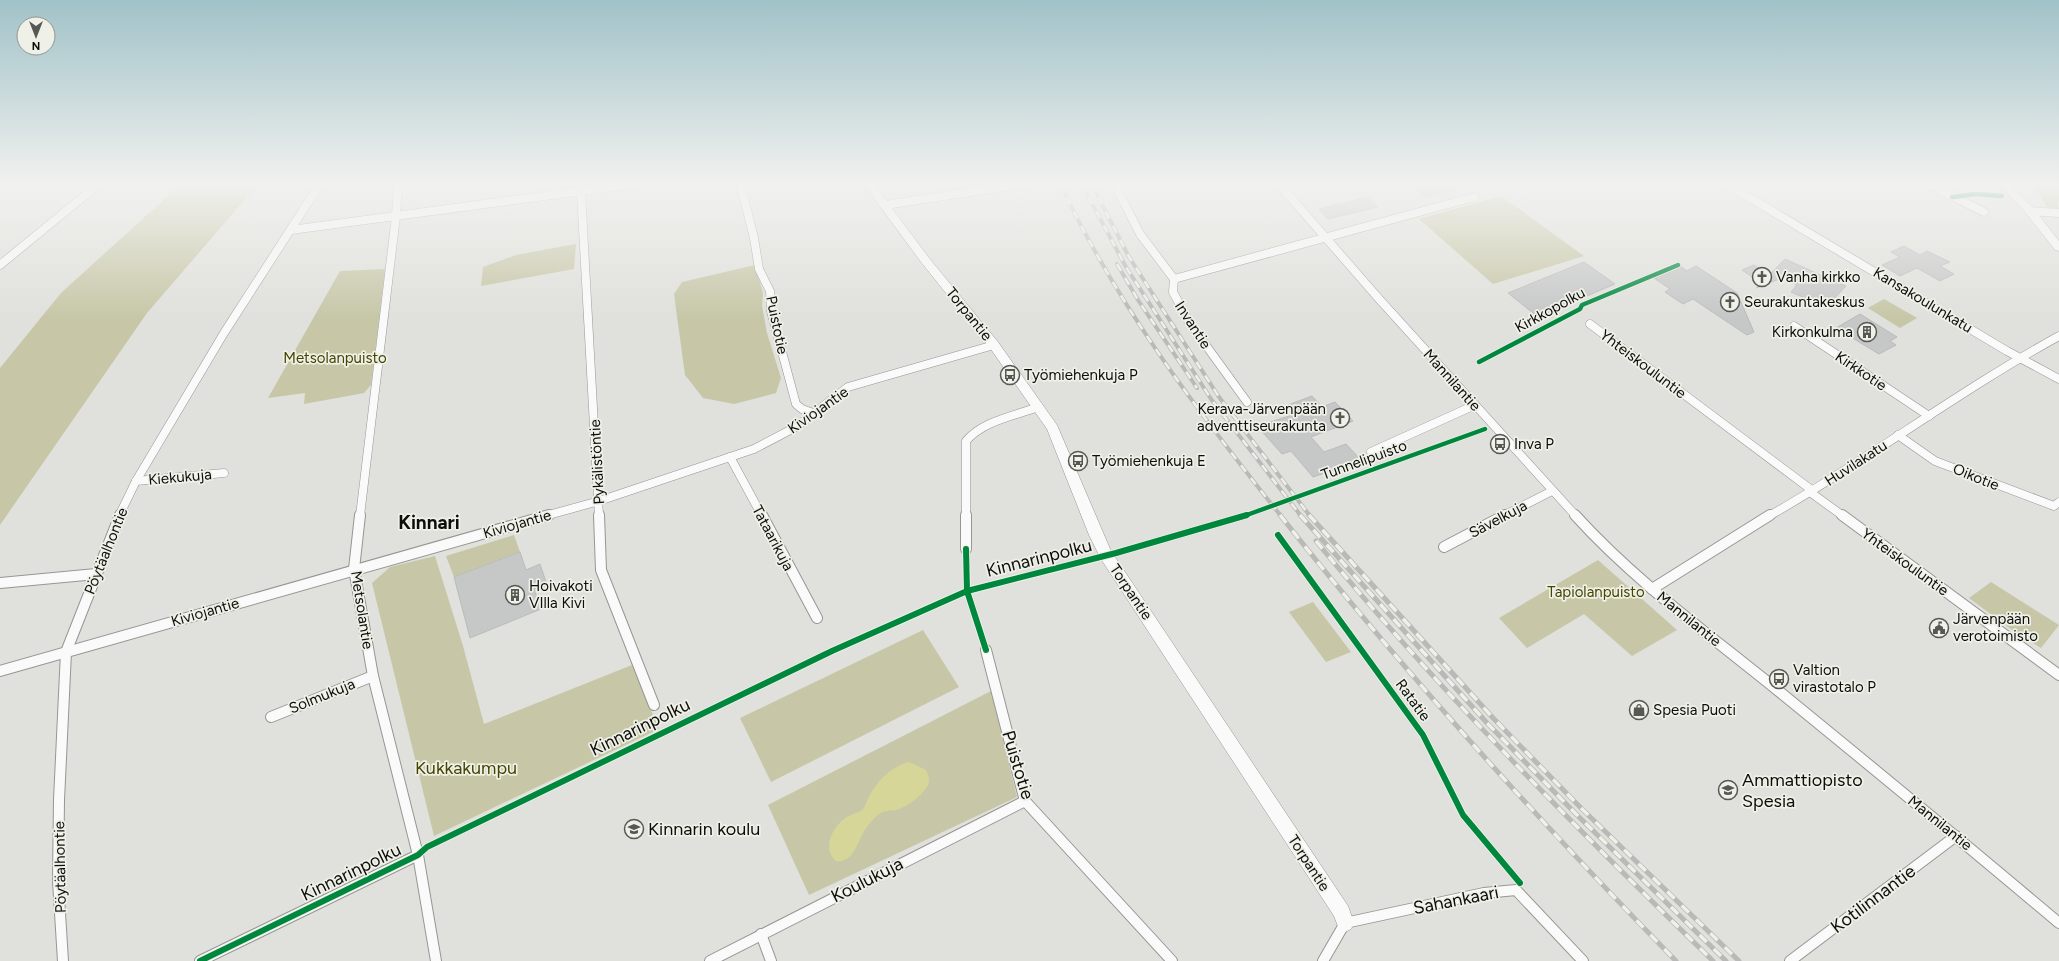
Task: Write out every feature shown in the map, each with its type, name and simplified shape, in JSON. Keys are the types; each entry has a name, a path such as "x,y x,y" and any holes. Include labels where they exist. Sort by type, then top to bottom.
{"street":[{"path":"0,265 45,228"},
{"path":"291,230 307,228"},
{"name":"Metsolantie","path":"395,228 354,569 373,676 418,855 436,961"},
{"name":"Pykälistöntie","path":"583,228 599,501 601,570 654,705"},
{"name":"Puistotie","path":"751,228 759,269 770,291 771,311 796,404 802,409 813,413"},
{"name":"Torpantie","path":"902,228 925,260 994,345 1052,428 1096,535 1112,564 1342,912 1344,923"},
{"name":"Invantie","path":"1135,228 1156,259 1174,279 1173,292 1189,322 1247,402"},
{"name":"Mannilantie","path":"1316,228 1552,491 1605,548 1652,589 1956,836 2059,923"},
{"path":"1174,279 1365,228"},
{"name":"Kansakoulunkatu","path":"1801,228 2019,357 2059,379"},
{"path":"2043,228 2059,248"},
{"name":"Pöytäalhontie","path":"63,961 58,881 59,814 66,652 124,504 136,481 224,332 291,230"},
{"name":"Yhteiskouluntie","path":"1590,324 1811,491 2059,675"},
{"name":"Kirkkotie","path":"1794,326 1929,416"},
{"name":"Huvilakatu","path":"1652,589 1750,527 1811,491 2019,357 2059,336"},
{"name":"Kiviojantie","path":"0,671 354,569 599,501 754,449 796,427 848,388 994,345"},
{"path":"1371,452 1475,405"},
{"path":"966,549 966,441 969,435 1038,407"},
{"name":"Oikotie","path":"1898,436 1935,461 1995,486 2056,504"},
{"name":"Tataarikuja","path":"730,457 817,618"},
{"name":"Kiekukuja","path":"136,481 224,473"},
{"name":"Sävelkuja","path":"1444,547 1552,491"},
{"path":"0,583 96,574"},
{"name":"Puistotie","path":"986,650 1025,801 1172,961"},
{"name":"Solmukuja","path":"271,717 373,676"},
{"name":"Koulukuja","path":"710,961 760,934 1025,801"},
{"name":"Kotilinnantie","path":"1790,961 1956,836"},
{"name":"Kinnarinpolku","path":"204,960 418,855"},
{"name":"Sahankaari","path":"1344,923 1484,893 1516,890 1583,961"},
{"path":"1323,961 1344,923"},
{"path":"760,934 771,961"}],"green space":[{"path":"133,228 220,228 147,313 0,525 0,368 61,293"},
{"path":"1429,228 1545,228 1584,256 1493,284"},
{"path":"576,244 574,269 481,286 483,267 516,255"},
{"path":"755,265 763,293 762,306 767,333 781,378 776,393 734,404 703,398 685,375 674,294 682,282"},
{"name":"Metsolanpuisto","path":"385,269 371,385 364,393 304,404 305,393 268,398 340,271"},
{"path":"1884,299 1917,318 1900,328 1868,308"},
{"path":"514,535 520,552 454,577 446,556"},
{"name":"Kukkakumpu","path":"435,556 463,646 484,724 632,665 659,729 434,836 372,583 390,567"},
{"name":"Tapiolanpuisto","path":"1598,560 1677,630 1632,656 1584,614 1527,648 1499,618"},
{"path":"1991,582 2059,625 2041,648 2016,633 1969,598"},
{"path":"1313,602 1351,652 1326,662 1289,612"},
{"path":"923,630 959,687 771,782 740,718"},
{"path":"991,691 1017,797 809,895 768,805"}],"shaded area":[{"path":"909,762 926,770 929,781 927,787 917,798 904,807 896,810 884,811 878,815 866,828 856,848 848,858 843,861 836,861 832,856 829,845 830,839 836,828 846,817 863,809 873,789 886,774 891,770"}],"building":[{"path":"1904,246 1920,255 1927,251 1950,262 1940,266 1954,274 1940,281 1917,268 1900,276 1882,265 1900,257 1891,252"},
{"path":"1785,259 1846,286 1828,305 1807,295 1805,298 1791,292 1797,285 1782,278 1756,288 1761,283 1742,270 1754,265 1769,275"},
{"path":"1584,262 1615,284 1538,317 1508,293"},
{"name":"Seurakuntakeskus","path":"1680,266 1687,271 1696,266 1737,293 1754,332 1747,335 1693,299 1683,304 1665,292 1670,289 1654,278"},
{"name":"Kirkonkulma","path":"1860,314 1897,337 1890,341 1896,345 1879,354 1836,328"},
{"path":"1312,396 1322,407 1335,402 1353,421 1311,437 1324,452 1346,444 1361,460 1313,477 1291,451 1282,454 1257,426 1296,414 1288,405"},
{"name":"Hoivakoti VIlla Kivi","path":"520,552 526,570 540,564 547,585 534,589 541,609 470,638 454,577"}],"railway":[{"path":"1082,228 1106,271 1160,356 1219,437 1281,516"},
{"path":"1105,228 1126,267 1211,399 1301,516"},
{"path":"1114,228 1129,257 1219,397 1310,516"},
{"path":"1117,264 1138,300 1197,388"},
{"path":"1280,515 1374,631 1472,743 1522,799 1676,961"},
{"path":"1300,515 1487,723 1576,814 1726,961"},
{"path":"1309,515 1494,719 1582,809 1739,961"},
{"path":"1316,541 1410,651 1508,757 1713,961"}],"cycle path":[{"name":"Kirkkopolku","path":"1479,362 1580,309 1582,305 1678,265"},
{"name":"Tunnelipuisto","path":"200,961 418,855 427,847 664,731 832,651 967,591 1116,553 1252,514 1485,429"},
{"name":"Ratatie","path":"1278,535 1423,735 1463,815 1520,883"},
{"path":"966,549 967,591 986,650"}],"place":[{"name":"Vanha kirkko","path":"1762,277"},
{"name":"Seurakuntakeskus","path":"1730,302"},
{"name":"Kirkonkulma","path":"1867,332"},
{"name":"Työmiehenkuja P","path":"1010,375"},
{"name":"Kerava-Järvenpään adventtiseurakunta","path":"1340,418"},
{"name":"Inva P","path":"1500,444"},
{"name":"Työmiehenkuja E","path":"1078,461"},
{"name":"Hoivakoti VIlla Kivi","path":"515,595"},
{"name":"Järvenpään verotoimisto","path":"1939,628"},
{"name":"Valtion virastotalo P","path":"1779,679"},
{"name":"Spesia Puoti","path":"1639,710"},
{"name":"Ammattiopisto Spesia","path":"1728,790"},
{"name":"Kinnarin koulu","path":"634,829"}],"district":[{"name":"Kinnari","path":"429,522"}]}
